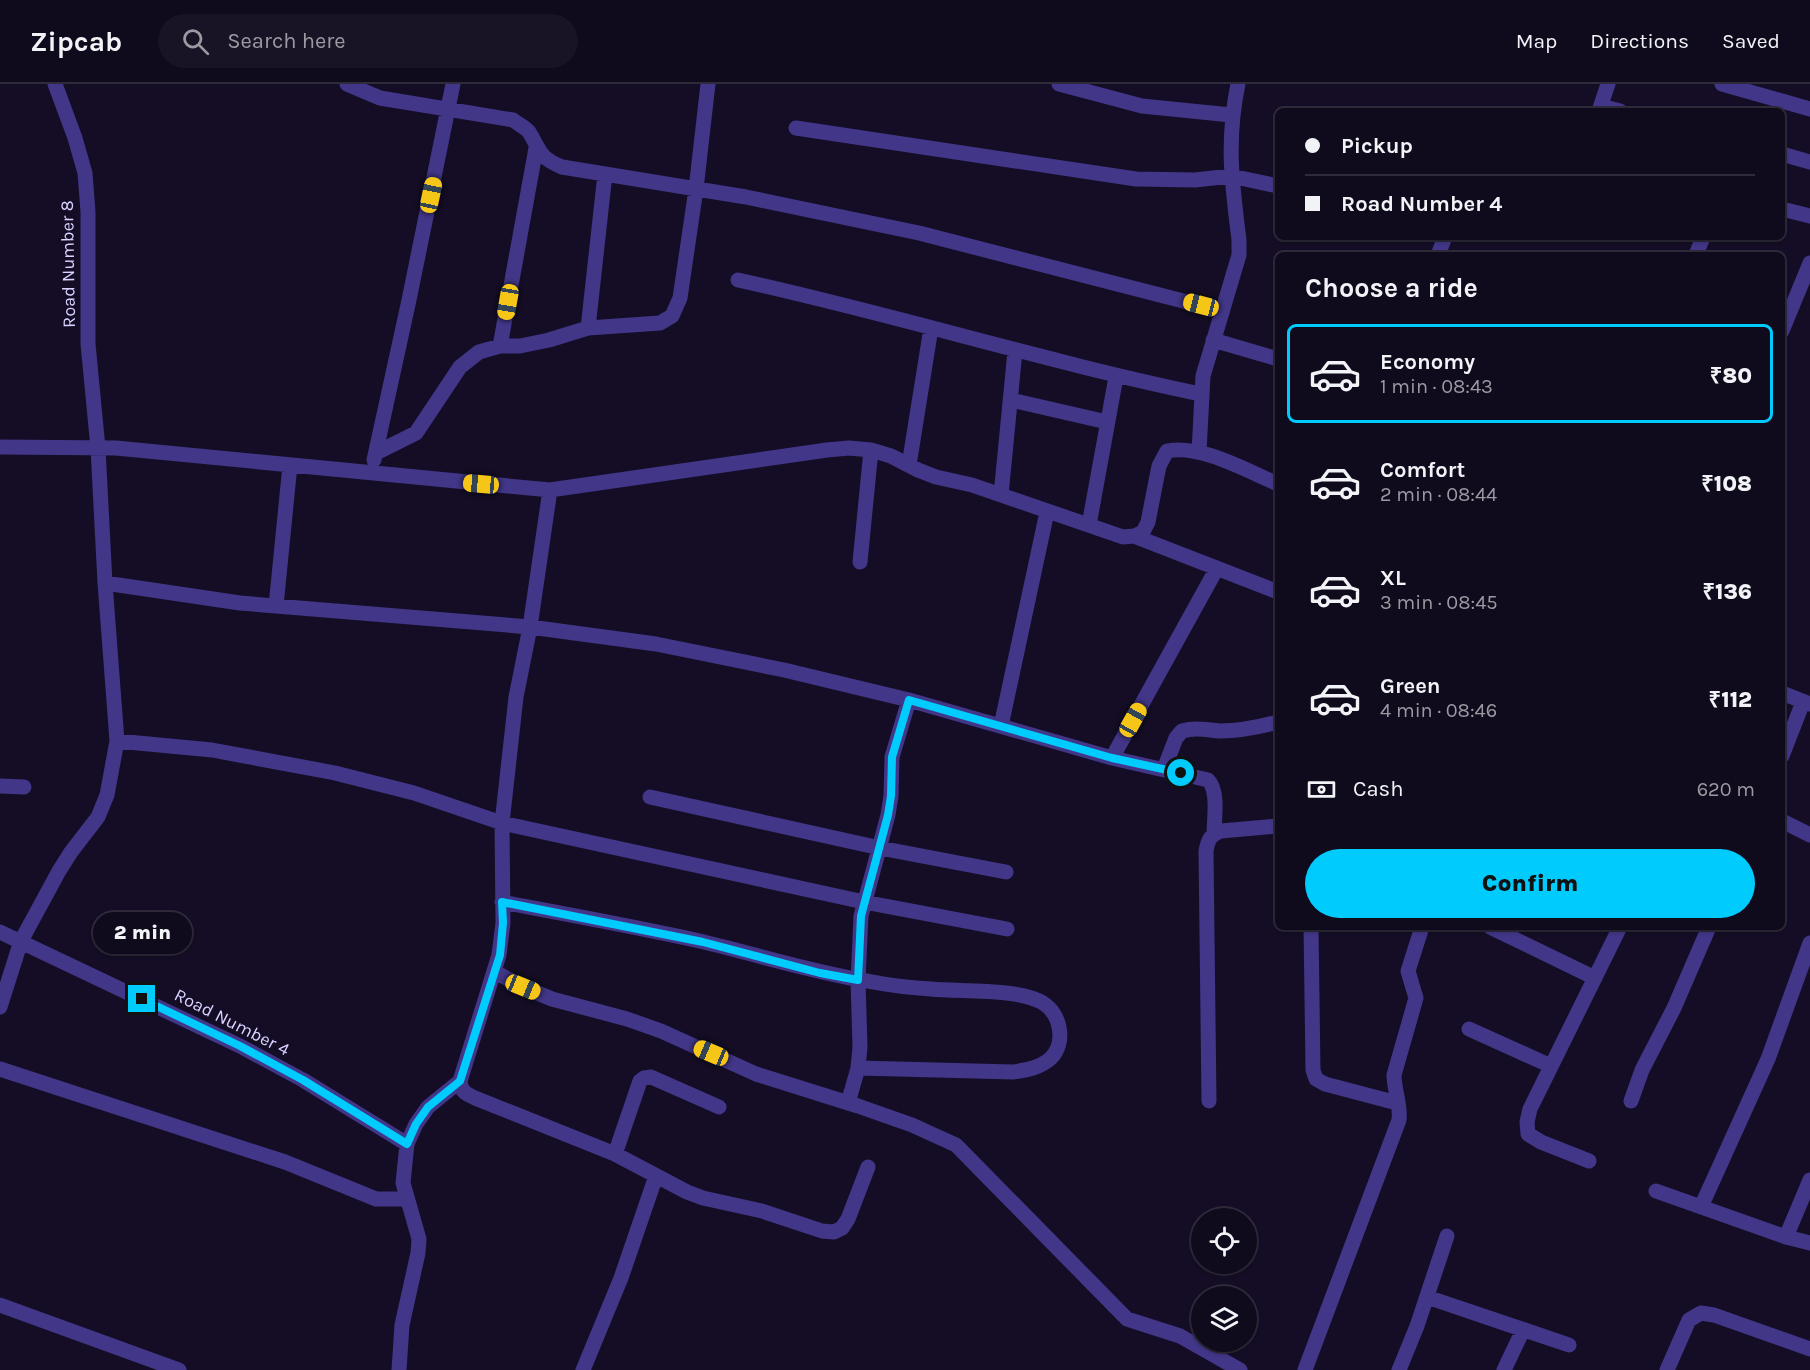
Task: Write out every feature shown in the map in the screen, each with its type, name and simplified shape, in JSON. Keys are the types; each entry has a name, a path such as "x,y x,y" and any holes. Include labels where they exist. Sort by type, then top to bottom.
{"street":[{"name":"Road Number 8","path":"0,1007 21,941 58,871 98,817 107,795 117,741 98,448 88,344 88,212 85,173 56,84"},
{"path":"347,84 380,98 513,120 528,130 536,148 548,161 562,167 746,197 920,233 1222,311"},
{"path":"372,473 453,84"},
{"path":"375,453 417,433 460,367 479,352 500,346 520,346 549,340 588,328 653,325 672,316 680,298 708,84"},
{"path":"1059,84 1142,106 1231,115"},
{"path":"1199,452 1203,376 1239,255 1231,176 1231,115 1238,84"},
{"path":"1600,108 1608,84"},
{"path":"1722,84 1746,88 1810,109"},
{"path":"796,128 1136,179 1196,180 1231,176 1275,185"},
{"path":"500,346 536,148"},
{"path":"1785,155 1810,162"},
{"path":"588,328 605,174"},
{"path":"1785,210 1810,216"},
{"path":"1785,324 1810,263"},
{"path":"738,279 856,307 1116,377 1202,394"},
{"path":"909,465 931,328"},
{"path":"1213,340 1275,358"},
{"path":"1001,495 1016,351"},
{"path":"1089,525 1116,377"},
{"path":"1011,400 1107,422"},
{"path":"0,447 98,448 550,490 849,448 871,450 891,456 936,477 972,484 1123,537 1143,532 1148,522 1159,466 1167,451 1178,449 1199,452 1275,483"},
{"path":"860,562 871,450"},
{"path":"276,606 290,465"},
{"path":"550,490 530,627 516,697 502,823 503,923 495,972 460,1081 461,1088 464,1093 475,1098 615,1154 703,1198 762,1211 822,1230 834,1232 842,1228 848,1219 868,1167"},
{"path":"1001,726 1047,512"},
{"path":"1134,536 1275,591"},
{"path":"1112,758 1216,568"},
{"path":"105,583 240,603 530,627 656,644 784,670 909,700 1112,758 1199,776 1213,785 1214,834"},
{"path":"1785,694 1806,703 1785,749"},
{"path":"848,1103 858,1068 860,1047 858,980 860,930 864,902 880,848 891,796 893,750 909,700"},
{"path":"1164,769 1176,738 1182,731 1202,728 1218,731 1250,729 1275,723"},
{"path":"117,741 212,750 335,773 414,793 502,823 864,902 1007,929"},
{"path":"0,786 24,787"},
{"path":"650,797 880,848 1006,872"},
{"path":"1785,822 1810,835"},
{"path":"1209,1101 1206,851 1208,840 1221,831 1275,826"},
{"path":"502,902 703,942 820,973 858,980 929,989 1001,993 1028,997 1050,1008 1057,1020 1060,1033 1059,1046 1054,1055 1044,1064 1028,1070 1013,1072 858,1068"},
{"path":"1311,930 1313,1070 1316,1079 1325,1084 1397,1103"},
{"path":"1305,1370 1399,1120 1400,1111 1394,1075 1416,998 1409,978 1409,964 1421,930"},
{"path":"1496,930 1595,978"},
{"path":"1589,1161 1540,1142 1528,1134 1527,1122 1530,1109 1619,930"},
{"path":"1631,1101 1642,1070 1674,1008 1708,930"},
{"name":"Road Number 4","path":"0,932 251,1052 303,1080 407,1144"},
{"path":"1701,1207 1768,1059 1810,943"},
{"path":"495,972 552,999 627,1019 691,1044 756,1074 912,1125 956,1145 1127,1319 1180,1336 1240,1370"},
{"path":"1469,1029 1551,1066"},
{"path":"0,1069 285,1162 368,1196 406,1199"},
{"path":"615,1154 640,1081 645,1078 651,1077 719,1107"},
{"path":"399,1370 402,1325 419,1239 403,1182 407,1144 416,1124 428,1107 460,1081"},
{"path":"584,1370 621,1278 656,1176"},
{"path":"1786,1237 1810,1180"},
{"path":"1656,1191 1786,1237 1810,1243"},
{"path":"1399,1370 1447,1236"},
{"path":"1427,1297 1569,1346"},
{"path":"0,1305 179,1370"},
{"path":"1667,1370 1689,1320 1701,1313 1714,1315 1810,1349"},
{"path":"1504,1370 1523,1330"}],"route":[{"path":"142,999 240,1046 303,1080 407,1144 416,1124 428,1107 460,1081 500,955 502,902 703,942 820,973 858,980 861,916 888,815 895,742 909,700 1112,758 1181,773"}]}
